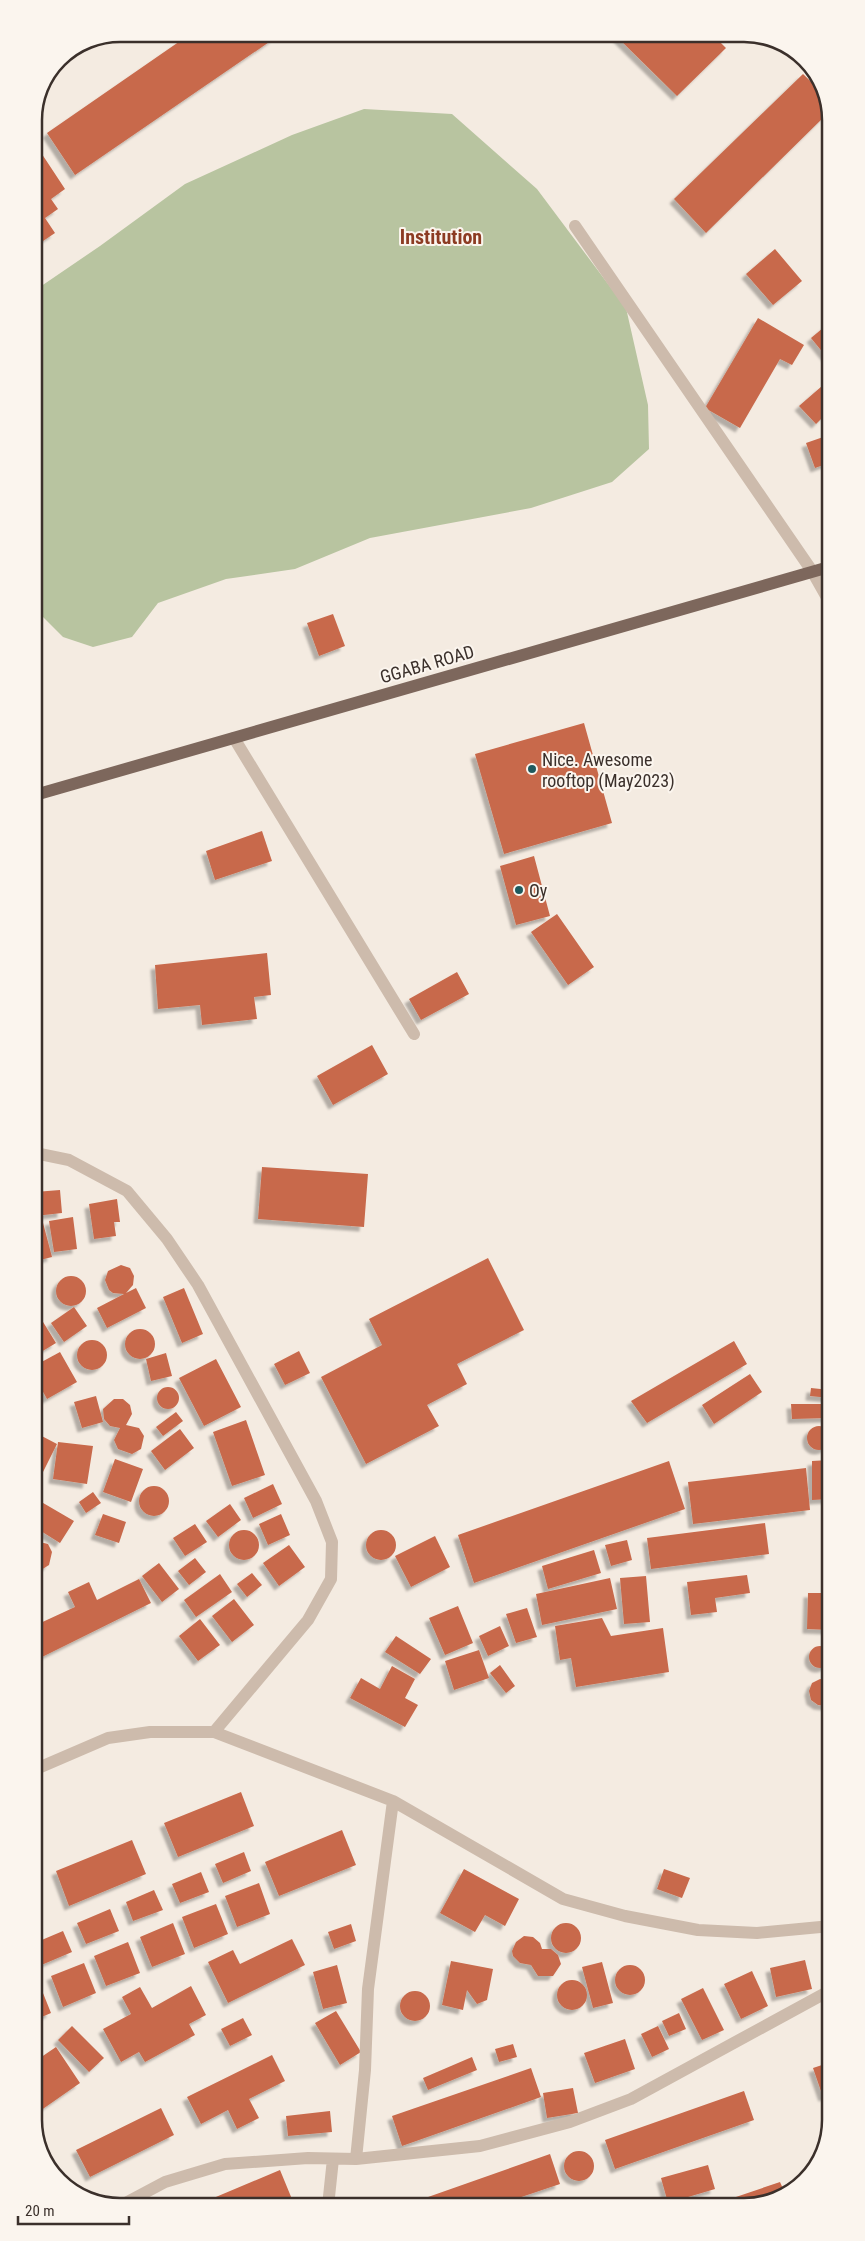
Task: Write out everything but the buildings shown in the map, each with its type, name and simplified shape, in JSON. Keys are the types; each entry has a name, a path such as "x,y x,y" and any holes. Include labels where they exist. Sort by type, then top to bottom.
{"main road":[{"name":"GGABA ROAD","path":"43,793 822,569"}],"street":[{"path":"575,226 822,589"},
{"path":"234,738 414,1034"},
{"path":"42,1155 69,1160 127,1191 166,1238 198,1285 274,1423 316,1501 332,1542 331,1579 308,1620 214,1732"},
{"path":"42,1766 108,1738 150,1732 214,1732 393,1801 563,1899 625,1916 698,1930 756,1932 822,1927"},
{"path":"356,2159 365,2070 368,1989 393,1801"},
{"path":"135,2198 165,2182 225,2164 308,2158 356,2159 480,2146 570,2122 631,2098 822,1995"},
{"path":"329,2198 333,2159"}],"green space":[{"path":"364,109 452,114 537,189 626,308 648,405 649,449 612,482 531,508 370,538 295,569 226,579 158,603 132,637 93,647 63,637 43,617 43,285 185,184 292,135"}],"place":[{"name":"Nice. Awesome rooftop (May2023)","path":"532,769"},
{"name":"Oy","path":"519,890"}],"district":[{"name":"Institution","path":"441,237"}]}
